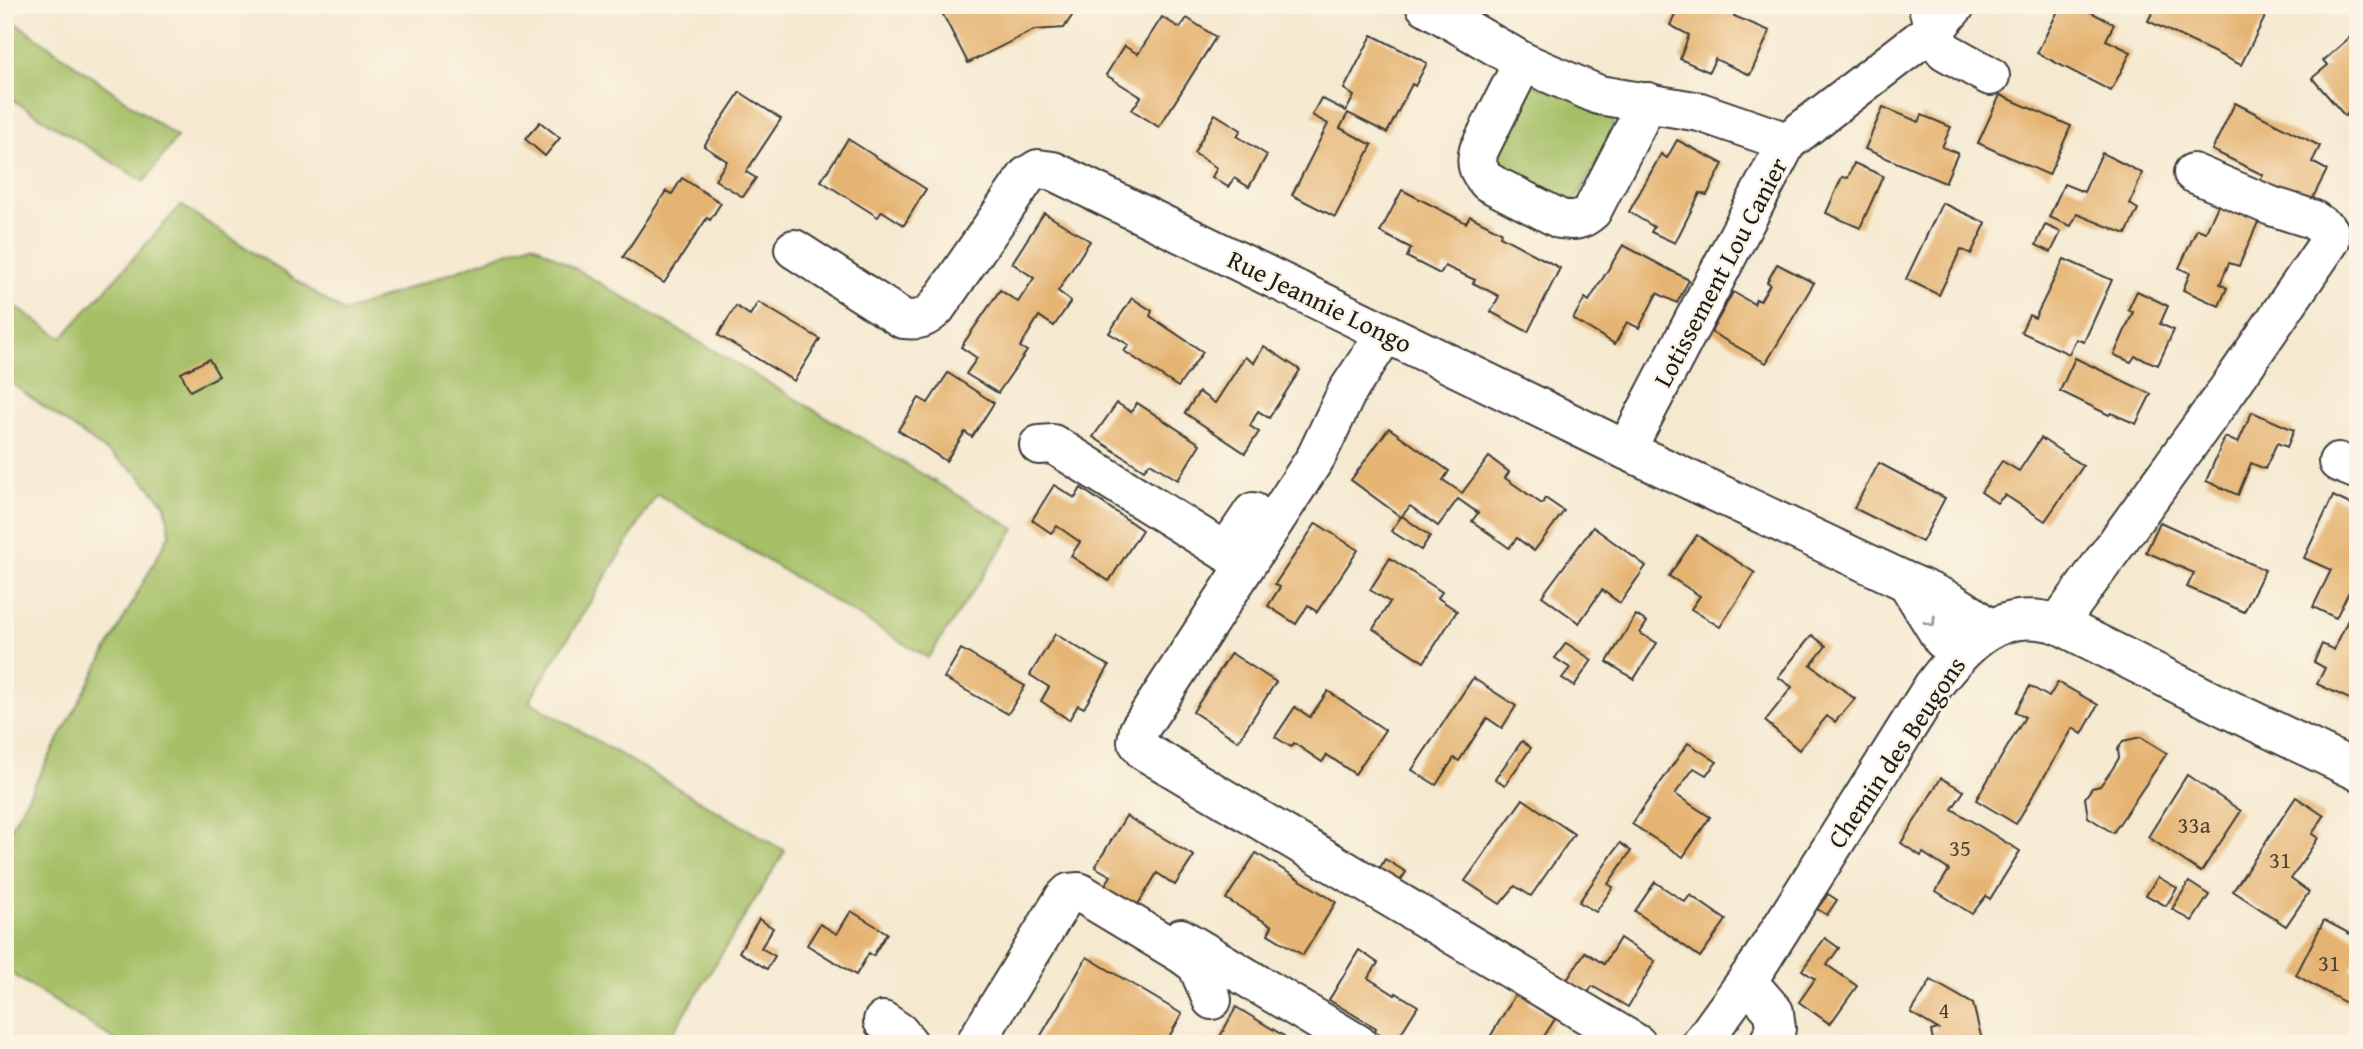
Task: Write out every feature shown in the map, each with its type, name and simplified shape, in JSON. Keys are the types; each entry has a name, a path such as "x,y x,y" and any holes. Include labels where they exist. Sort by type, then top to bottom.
{"street":[{"name":"Lotissement Lou Canier","path":"1425,5 1523,62 1599,95 1700,112 1787,142 1626,450"},
{"path":"1939,14 1937,41 1945,51 1990,75"},
{"path":"1787,142 1939,14"},
{"path":"1523,62 1479,150 1476,162 1480,174 1488,182 1560,219 1583,219 1592,211 1648,102"},
{"name":"Rue Jeannie Longo","path":"794,249 903,319 915,321 926,318 936,308 1027,176 1038,169 1053,170 1626,450 1950,600 1973,614 1989,630"},
{"path":"2058,624 2229,388 2330,241 2329,231 2312,219 2272,206 2193,173"},
{"path":"1386,333 1347,392 1316,457 1139,730 1137,741 1144,751 1637,1044"},
{"path":"1189,606 1298,445 1347,392"},
{"path":"1047,440 1226,552"},
{"path":"1907,582 1942,639 1959,654"},
{"name":"Chemin des Beugons","path":"1711,1042 1933,687 1959,654 1989,630 2003,623 2024,618 2042,619 2058,624 2358,771"},
{"path":"975,1044 1069,893 1079,892 1197,965 1212,1000"},
{"path":"1181,938 1358,1044"},
{"path":"1747,981 1774,1012 1776,1029 1773,1042"}],"green space":[{"path":"5,15 177,137 144,182 5,95"},
{"path":"1528,82 1605,110 1617,129 1571,208 1496,173 1488,150"},
{"path":"181,205 344,312 532,243 1015,529 928,658 657,494 529,701 785,851 666,1044 121,1044 9,972 5,977 5,839 170,533 165,504 137,473 5,379 5,300 62,338"}],"building":[{"path":"938,5 1079,5 1064,28 1034,30 968,63"},
{"path":"1679,5 1739,5 1734,16 1770,31 1750,75 1715,59 1709,72 1680,59 1689,35 1670,25"},
{"path":"2061,5 2077,5 2114,24 2106,40 2131,52 2111,91 2037,53"},
{"path":"2156,5 2213,5 2227,12 2230,5 2242,5 2265,17 2241,65 2148,21"},
{"path":"1162,17 1180,28 1187,18 1216,37 1159,127 1132,110 1141,97 1106,75 1124,46 1138,54"},
{"path":"2358,30 2358,105 2345,116 2312,78 2328,65 2323,61"},
{"path":"1372,35 1427,63 1415,86 1412,84 1387,133 1348,113 1340,128 1372,145 1335,217 1292,195 1328,124 1312,115 1321,98 1346,111 1354,96 1344,89"},
{"path":"740,92 781,119 746,172 756,178 743,197 715,180 727,161 704,146"},
{"path":"2000,95 2071,126 2049,175 1978,143"},
{"path":"2235,103 2320,146 2312,162 2327,170 2309,205 2260,181 2263,175 2212,150"},
{"path":"1883,107 1919,122 1922,115 1951,127 1942,147 1958,153 1945,183 1865,149"},
{"path":"1215,114 1241,130 1237,136 1267,155 1249,187 1234,178 1228,187 1212,177 1217,168 1194,153"},
{"path":"540,122 560,138 545,156 525,139"},
{"path":"848,139 926,189 904,225 882,211 878,217 821,181"},
{"path":"1677,140 1723,164 1707,195 1700,193 1675,243 1651,232 1654,227 1629,212 1661,154 1667,158"},
{"path":"2102,153 2142,173 2130,204 2138,209 2126,234 2077,214 2071,226 2049,217 2064,184 2084,192"},
{"path":"1854,163 1883,176 1860,228 1826,213 1842,177 1848,178"},
{"path":"682,178 721,203 710,220 707,218 664,283 623,257 666,191 672,194"},
{"path":"1402,190 1466,223 1470,216 1501,232 1500,236 1560,268 1528,332 1491,312 1499,296 1473,283 1475,280 1445,266 1440,274 1407,257 1411,248 1380,232"},
{"path":"2220,201 2259,220 2239,266 2229,263 2220,284 2227,288 2219,306 2183,290 2190,273 2179,268 2197,229 2206,232"},
{"path":"1942,203 1986,223 1971,254 1961,249 1939,295 1906,279"},
{"path":"1044,213 1090,241 1058,291 1071,301 1054,326 1039,316 1020,347 1027,351 998,393 966,374 977,358 961,347 1000,290 1018,302 1034,278 1012,263"},
{"path":"2045,225 2061,232 2051,252 2036,245"},
{"path":"1623,245 1689,280 1677,303 1657,293 1639,328 1627,322 1615,344 1573,319 1585,298 1589,301"},
{"path":"2064,259 2112,280 2084,342 2076,339 2069,354 2021,332 2029,315 2035,318"},
{"path":"1777,264 1814,283 1766,363 1711,332 1733,292 1754,304 1756,299 1760,301"},
{"path":"2137,291 2168,306 2160,324 2174,330 2158,365 2135,356 2131,362 2114,355 2133,312 2128,310"},
{"path":"1132,298 1152,311 1150,316 1203,352 1178,387 1124,351 1129,345 1109,333"},
{"path":"758,302 820,339 794,381 718,335 736,306 750,315"},
{"path":"1264,346 1300,370 1269,418 1258,411 1250,426 1259,432 1245,453 1185,413 1199,392 1215,403 1245,357 1254,363"},
{"path":"2075,358 2151,394 2136,424 2111,413 2109,415 2060,391"},
{"path":"209,359 219,376 190,391 181,373"},
{"path":"948,373 994,403 972,437 965,432 946,461 898,430 919,398 928,403"},
{"path":"1117,403 1131,412 1137,403 1200,444 1178,480 1150,463 1144,470 1093,437"},
{"path":"2252,412 2294,430 2287,447 2277,443 2265,469 2251,463 2238,495 2206,481 2225,437 2238,443"},
{"path":"1389,428 1449,471 1443,480 1462,493 1489,457 1509,472 1505,478 1542,504 1545,498 1564,511 1534,551 1517,538 1509,548 1472,521 1478,513 1458,499 1438,526 1410,506 1402,516 1430,536 1421,550 1391,531 1401,517 1351,480"},
{"path":"2041,438 2083,466 2045,521 2005,495 1997,503 1981,492 2002,461 2019,471"},
{"path":"1879,463 1945,498 1922,542 1854,508"},
{"path":"1054,485 1075,498 1081,488 1142,530 1109,581 1071,556 1080,542 1057,526 1051,533 1032,520"},
{"path":"2333,496 2358,508 2358,573 2336,618 2313,607 2331,570 2304,558"},
{"path":"2160,522 2265,570 2244,612 2187,587 2194,573 2146,552"},
{"path":"1316,523 1358,550 1317,612 1308,605 1296,624 1268,606 1280,587 1275,584"},
{"path":"1593,527 1646,566 1620,603 1602,590 1579,623 1542,596"},
{"path":"1697,535 1755,573 1720,627 1691,609 1700,596 1669,576"},
{"path":"1390,558 1442,592 1438,598 1457,611 1424,662 1373,629 1390,602 1370,590"},
{"path":"2353,609 2358,611 2358,703 2317,684 2325,668 2314,662 2322,644 2334,650"},
{"path":"1636,615 1647,622 1640,633 1657,643 1634,679 1607,662"},
{"path":"1055,634 1109,666 1084,708 1078,705 1069,720 1041,701 1049,687 1030,675"},
{"path":"1812,635 1826,646 1811,665 1855,699 1835,722 1827,716 1799,750 1765,721 1792,687 1778,677"},
{"path":"1566,643 1592,660 1574,686 1562,678 1570,668 1555,658"},
{"path":"961,649 1025,686 1008,714 944,678"},
{"path":"1231,653 1276,682 1238,741 1193,712"},
{"path":"1473,678 1516,706 1502,728 1487,718 1459,761 1454,758 1436,785 1412,770"},
{"path":"2058,682 2098,705 2082,734 2073,728 2016,824 1976,800 2025,717 2015,712 2030,686 2049,697"},
{"path":"1328,691 1385,730 1355,774 1327,755 1322,762 1294,743 1291,747 1275,737 1295,707 1310,717"},
{"path":"2141,737 2167,753 2113,833 2088,817 2085,798 2092,788 2100,786 2111,771 2119,758 2118,749 2123,741"},
{"path":"1522,741 1531,748 1505,785 1495,779"},
{"path":"1688,743 1717,762 1706,775 1694,768 1675,794 1710,817 1683,857 1632,824"},
{"path":"2187,775 2241,811 2201,872 2148,837"},
{"path":"1941,778 1964,791 1952,809 2020,851 1990,899 1986,896 1972,914 1936,891 1949,870 1901,843"},
{"path":"2296,797 2324,816 2312,834 2318,838 2291,879 2309,892 2286,926 2233,891"},
{"path":"1523,799 1574,834 1531,896 1515,886 1500,904 1465,881"},
{"path":"1126,816 1194,856 1175,885 1157,873 1131,916 1098,895 1111,876 1095,867"},
{"path":"1620,843 1631,851 1608,884 1613,887 1596,912 1579,902"},
{"path":"1256,853 1336,902 1303,955 1268,934 1272,926 1226,899"},
{"path":"1385,859 1406,872 1395,889 1375,877"},
{"path":"2158,877 2177,888 2166,906 2146,895"},
{"path":"1655,882 1685,902 1690,895 1726,920 1700,957 1635,911"},
{"path":"2189,882 2209,895 2192,921 2172,909"},
{"path":"1828,894 1837,900 1827,915 1817,909"},
{"path":"851,911 887,933 873,956 869,953 856,975 807,945 820,924 837,934"},
{"path":"759,919 773,928 761,948 775,956 767,969 739,952"},
{"path":"2324,920 2358,938 2358,955 2350,969 2358,972 2358,998 2353,1007 2296,975"},
{"path":"1620,938 1655,961 1628,1007 1592,986 1588,993 1567,980 1585,952 1604,964"},
{"path":"1825,938 1839,948 1827,965 1857,986 1830,1024 1799,1002 1815,979 1802,970"},
{"path":"1359,950 1378,963 1368,978 1418,1006 1395,1043 1375,1031 1376,1028 1329,1000"},
{"path":"1087,957 1182,1014 1165,1044 1036,1044"},
{"path":"1931,980 1973,1004 1983,1044 1934,1044 1931,1031 1938,1029 1911,1013"},
{"path":"1519,988 1531,995 1528,1002 1555,1019 1539,1044 1501,1044 1490,1037"},
{"path":"1236,1007 1284,1036 1279,1044 1216,1044"}]}
